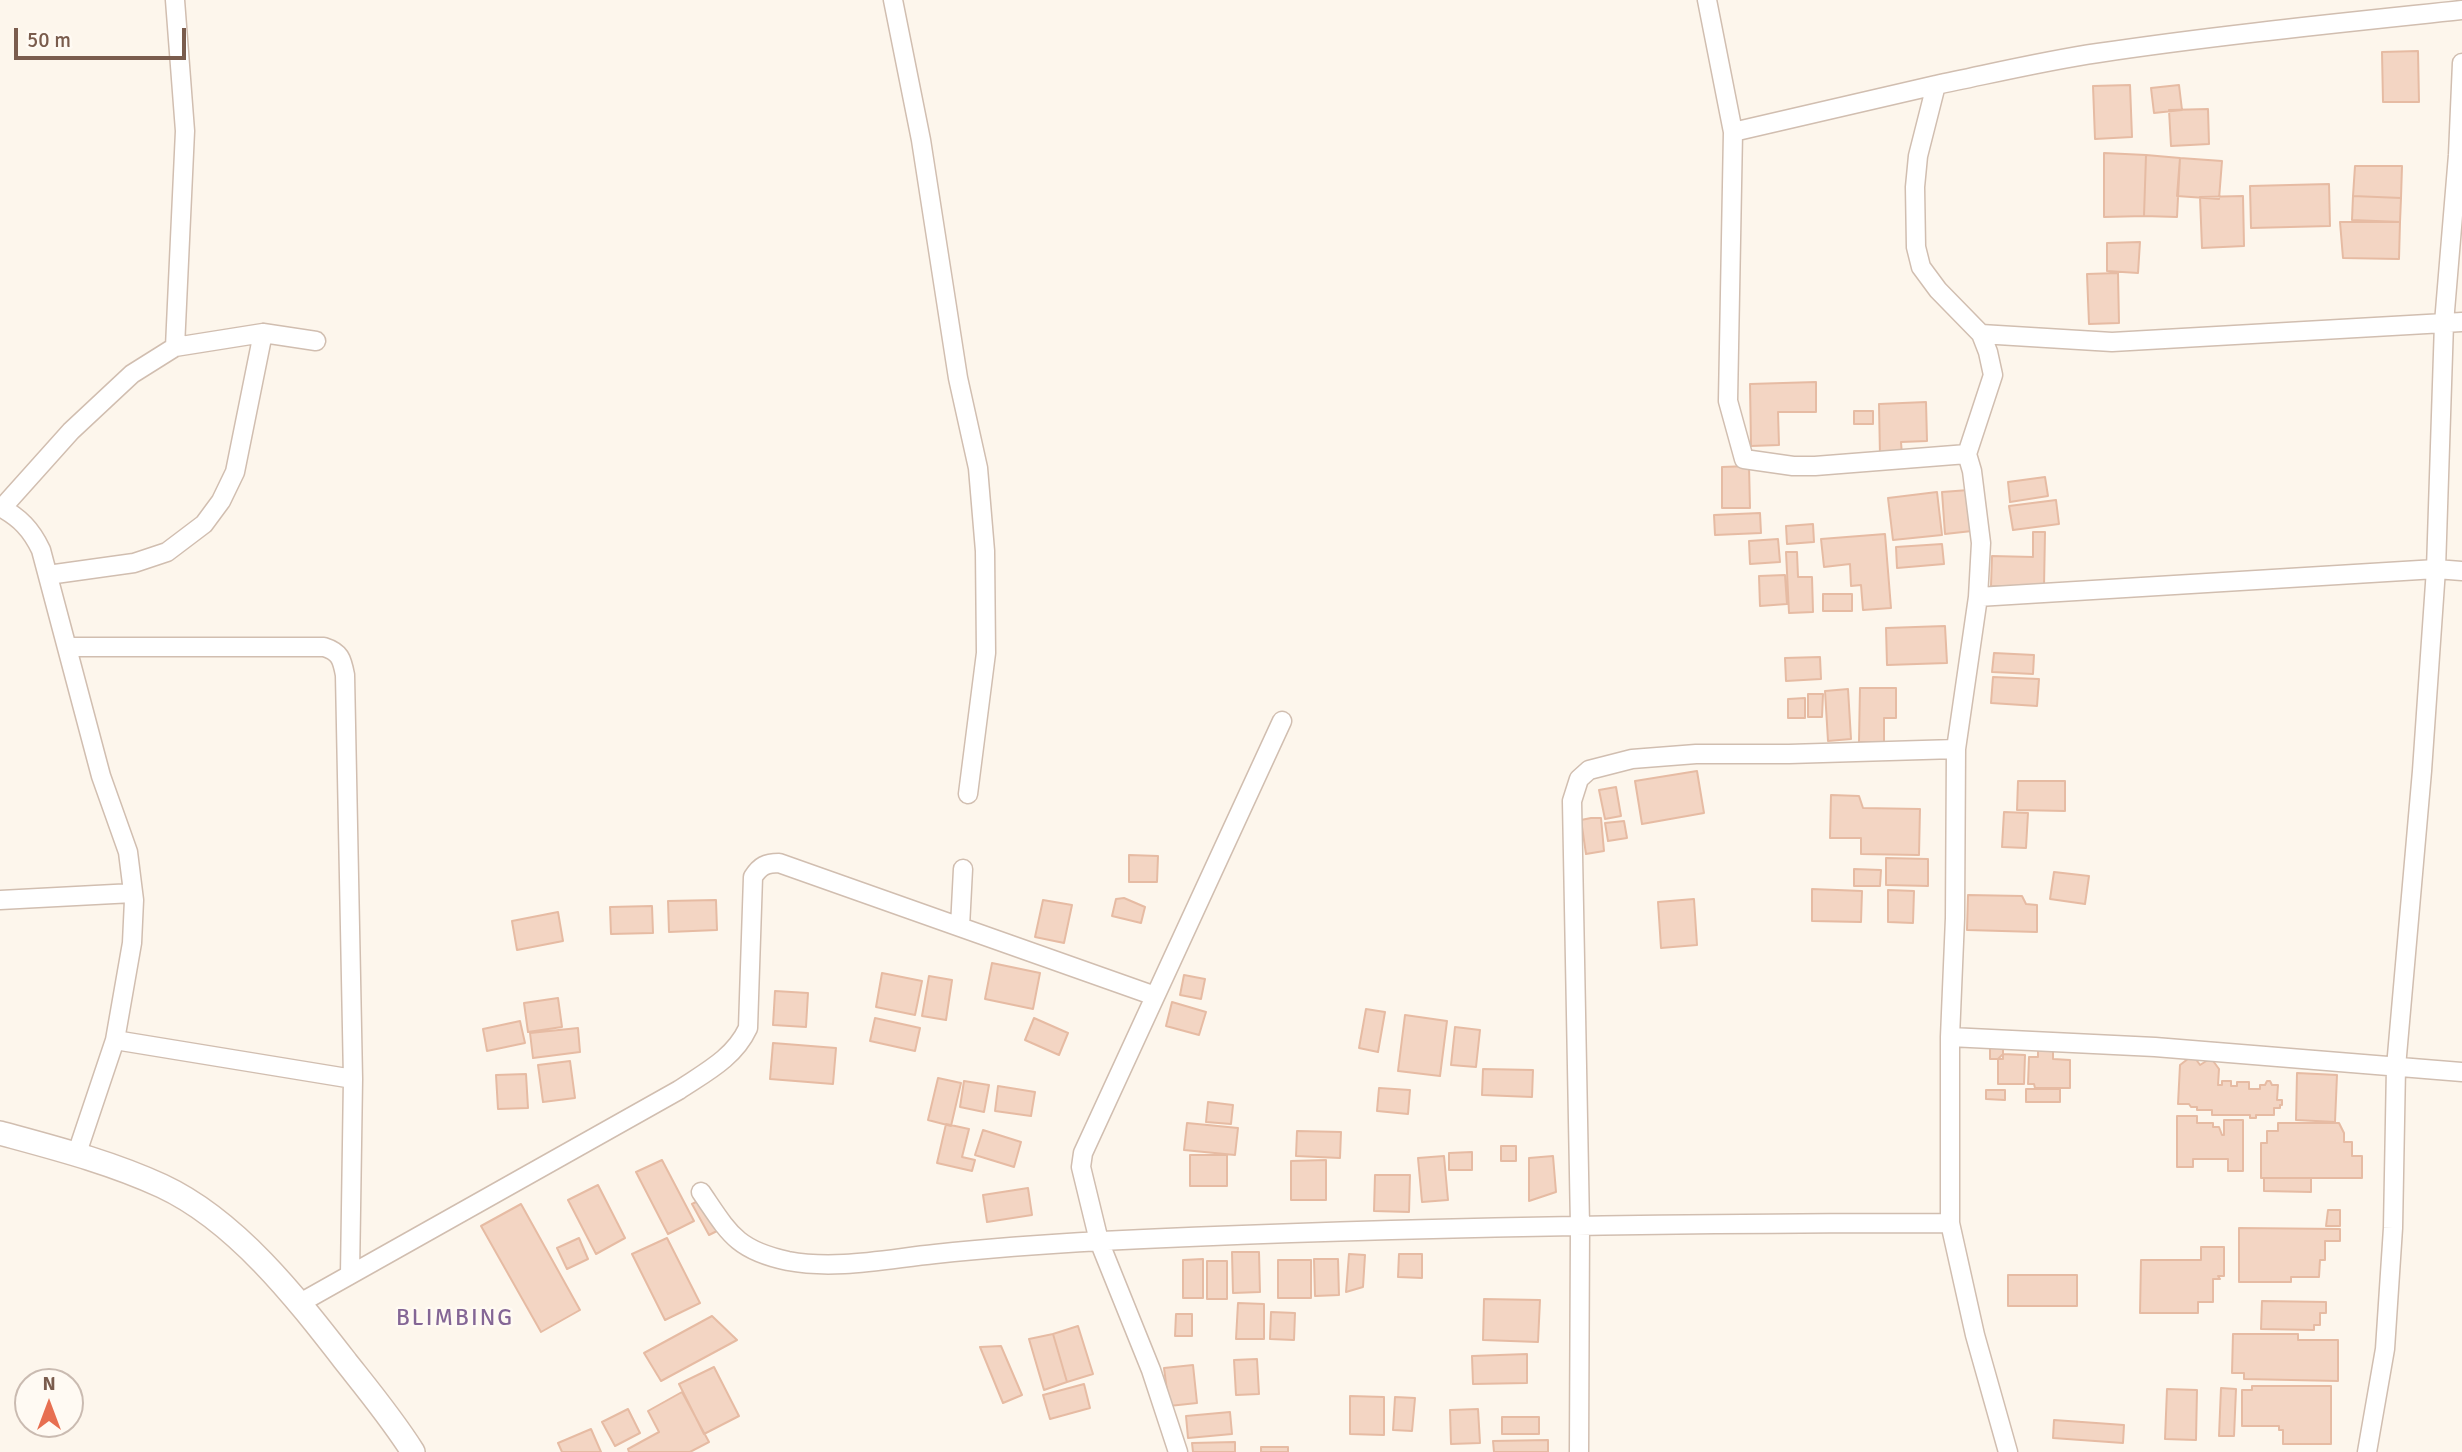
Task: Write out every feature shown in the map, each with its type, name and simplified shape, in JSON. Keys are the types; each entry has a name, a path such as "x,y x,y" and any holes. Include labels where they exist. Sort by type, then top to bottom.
{"street":[{"path":"175,0 185,131 175,347"},
{"path":"892,0 921,141 958,377 978,468 985,551 986,653 968,794"},
{"path":"1707,0 1733,132 1728,401 1744,459 1793,466 1815,466 1967,454"},
{"path":"1733,132 1936,85 2097,53 2462,10"},
{"path":"2367,1452 2385,1349 2393,1228 2396,1067 2422,771 2453,322 2462,63"},
{"path":"1936,85 1918,156 1915,187 1916,247 1921,267 1938,290 1981,334 1993,375 1967,454 1972,471 1981,543 1978,597 1956,749 1955,918 1950,1037 1950,1223 1975,1335 2008,1452"},
{"path":"1981,334 2112,342 2453,322"},
{"path":"48,575 134,563 167,552 204,524 221,501 235,472 263,333"},
{"path":"77,1153 116,1040 132,943 133,893 128,852 102,776 41,550 32,531 18,517 1,508 71,431 132,374 175,347 263,333 316,341"},
{"path":"1978,597 2436,569 2462,571"},
{"path":"67,647 324,647 342,658 345,675 353,1080 350,1274"},
{"path":"1178,1452 1151,1370 1100,1241 1081,1167 1083,1153 1282,721"},
{"path":"1579,1452 1580,1226 1572,801 1579,779 1589,770 1604,765 1658,756 1956,749"},
{"path":"300,1303 679,1090 730,1056 741,1044 748,1028 753,877 759,868 768,863 779,863 1155,996"},
{"path":"960,928 963,869"},
{"path":"0,900 133,893"},
{"path":"1950,1037 2155,1047 2462,1072"},
{"path":"116,1040 353,1080"},
{"path":"0,1133 77,1153 164,1187 208,1214 250,1251 300,1303 413,1452"},
{"path":"701,1192 730,1235 755,1252 789,1261 825,1266 1100,1241 1512,1226 1950,1223"}],"building":[{"path":"2418,51 2419,102 2383,102 2382,52"},
{"path":"2130,85 2132,137 2095,139 2093,86"},
{"path":"2179,85 2182,110 2154,113 2151,88"},
{"path":"2208,109 2209,144 2171,146 2169,110"},
{"path":"2104,153 2146,155 2144,216 2104,217"},
{"path":"2146,155 2180,158 2177,217 2144,216"},
{"path":"2180,158 2222,161 2219,199 2177,196"},
{"path":"2355,166 2402,166 2401,198 2353,196"},
{"path":"2329,184 2330,226 2251,228 2250,186"},
{"path":"2243,196 2244,246 2202,248 2200,197"},
{"path":"2353,196 2401,198 2400,222 2352,220"},
{"path":"2340,222 2400,222 2399,259 2343,258"},
{"path":"2140,242 2138,273 2107,271 2107,243"},
{"path":"2118,273 2119,323 2089,324 2087,274"},
{"path":"1816,382 1816,412 1778,412 1779,445 1751,446 1750,384"},
{"path":"1926,402 1927,441 1901,442 1902,455 1880,456 1879,404"},
{"path":"1854,411 1873,411 1873,424 1854,424"},
{"path":"1749,466 1750,508 1722,508 1722,467"},
{"path":"2045,477 2048,496 2010,502 2008,482"},
{"path":"1969,490 1972,531 1945,534 1942,492"},
{"path":"1937,492 1942,535 1893,540 1888,498"},
{"path":"2056,500 2059,524 2013,530 2009,506"},
{"path":"1760,513 1761,533 1715,535 1714,515"},
{"path":"1813,524 1814,542 1787,544 1786,526"},
{"path":"2033,532 2045,532 2044,587 1991,586 1992,556 2033,557"},
{"path":"1885,534 1891,608 1863,610 1861,585 1851,586 1850,564 1824,567 1821,539"},
{"path":"1778,539 1780,562 1750,564 1749,541"},
{"path":"1942,544 1944,564 1897,568 1896,547"},
{"path":"1786,552 1797,552 1798,577 1812,577 1813,612 1789,613"},
{"path":"1785,575 1787,604 1760,606 1759,576"},
{"path":"1823,594 1852,594 1852,611 1823,611"},
{"path":"1945,626 1947,663 1887,665 1886,628"},
{"path":"1994,653 2034,655 2033,674 1992,672"},
{"path":"1820,657 1821,679 1786,681 1785,658"},
{"path":"1993,677 2039,679 2037,706 1991,703"},
{"path":"1860,688 1896,688 1896,718 1884,718 1884,742 1859,742"},
{"path":"1848,689 1851,739 1828,741 1825,691"},
{"path":"1808,694 1823,694 1822,717 1808,717"},
{"path":"1805,698 1805,718 1788,718 1788,699"},
{"path":"1697,771 1704,813 1642,824 1635,781"},
{"path":"2018,781 2065,781 2065,811 2017,810"},
{"path":"1616,787 1621,816 1605,819 1599,790"},
{"path":"1831,795 1859,796 1863,808 1920,809 1919,855 1861,854 1861,838 1830,838"},
{"path":"2004,812 2028,813 2026,848 2002,847"},
{"path":"1601,818 1604,851 1586,854 1581,820"},
{"path":"1624,821 1627,838 1608,841 1605,823"},
{"path":"1129,855 1158,856 1157,882 1129,882"},
{"path":"1886,858 1928,859 1928,886 1886,885"},
{"path":"1854,869 1881,870 1880,886 1854,886"},
{"path":"2054,872 2089,876 2085,904 2050,899"},
{"path":"1812,889 1862,891 1861,922 1812,921"},
{"path":"1888,890 1914,891 1913,923 1888,922"},
{"path":"1968,895 2022,896 2026,904 2037,905 2037,932 1967,930"},
{"path":"1124,898 1145,907 1141,923 1112,916 1116,899"},
{"path":"1694,899 1697,945 1661,948 1658,902"},
{"path":"716,900 717,930 669,932 668,901"},
{"path":"1043,900 1072,905 1064,943 1035,937"},
{"path":"652,906 653,933 611,934 610,907"},
{"path":"558,912 563,941 517,950 512,921"},
{"path":"992,963 1040,973 1033,1009 985,999"},
{"path":"882,973 922,981 915,1015 876,1007"},
{"path":"1184,975 1205,979 1201,999 1180,995"},
{"path":"929,976 952,980 946,1020 922,1016"},
{"path":"775,991 808,993 806,1027 773,1025"},
{"path":"558,998 562,1027 528,1032 524,1003"},
{"path":"1172,1002 1206,1012 1199,1035 1166,1026"},
{"path":"1366,1009 1385,1012 1378,1052 1359,1048"},
{"path":"1405,1015 1447,1021 1440,1076 1398,1071"},
{"path":"875,1018 920,1028 915,1051 870,1041"},
{"path":"1034,1018 1068,1033 1059,1055 1025,1040"},
{"path":"520,1021 525,1043 487,1051 483,1029"},
{"path":"1455,1027 1480,1030 1476,1067 1451,1065"},
{"path":"578,1028 580,1052 533,1058 530,1033"},
{"path":"773,1043 836,1048 833,1084 770,1079"},
{"path":"1990,1048 2003,1048 2003,1059 1990,1059"},
{"path":"2038,1050 2053,1050 2053,1059 2070,1060 2070,1088 2035,1088 2034,1084 2028,1084 2029,1057 2038,1057"},
{"path":"2003,1054 2025,1055 2024,1084 1998,1084 1998,1059"},
{"path":"2193,1055 2200,1065 2211,1058 2219,1069 2218,1085 2222,1085 2222,1081 2231,1081 2231,1086 2237,1086 2237,1082 2249,1082 2249,1089 2260,1089 2260,1085 2270,1081 2272,1085 2278,1085 2277,1100 2282,1100 2282,1105 2280,1108 2274,1108 2274,1115 2256,1115 2256,1118 2250,1118 2250,1115 2212,1115 2212,1110 2197,1110 2197,1107 2191,1107 2189,1104 2178,1104 2180,1065"},
{"path":"570,1061 575,1098 543,1102 538,1065"},
{"path":"1483,1069 1533,1070 1532,1097 1482,1095"},
{"path":"2297,1073 2337,1075 2335,1122 2296,1120"},
{"path":"526,1074 528,1108 498,1109 496,1075"},
{"path":"938,1078 961,1083 951,1126 928,1120"},
{"path":"964,1081 989,1085 984,1112 960,1107"},
{"path":"998,1086 1035,1092 1031,1116 995,1111"},
{"path":"1379,1088 1410,1090 1408,1114 1377,1111"},
{"path":"2026,1089 2060,1089 2060,1102 2026,1102"},
{"path":"1986,1090 2005,1090 2005,1100 1986,1099"},
{"path":"1208,1102 1233,1105 1231,1124 1206,1122"},
{"path":"2177,1116 2197,1116 2197,1123 2213,1123 2213,1127 2219,1127 2222,1135 2224,1120 2243,1120 2243,1171 2228,1171 2228,1159 2193,1159 2193,1167 2177,1167"},
{"path":"1187,1123 1238,1128 1235,1155 1184,1150"},
{"path":"2278,1123 2339,1123 2344,1133 2344,1142 2352,1142 2352,1156 2362,1156 2362,1178 2261,1178 2261,1143 2267,1143 2267,1131 2278,1131"},
{"path":"946,1124 969,1129 962,1157 975,1160 972,1171 937,1163"},
{"path":"983,1130 1021,1142 1014,1167 975,1155"},
{"path":"1297,1131 1341,1132 1340,1158 1296,1156"},
{"path":"1501,1146 1516,1146 1516,1161 1501,1161"},
{"path":"1472,1152 1472,1170 1449,1170 1449,1153"},
{"path":"1190,1155 1227,1155 1227,1186 1190,1186"},
{"path":"1444,1156 1448,1200 1422,1202 1418,1158"},
{"path":"1553,1156 1556,1192 1529,1201 1529,1158"},
{"path":"662,1160 694,1221 668,1234 636,1172"},
{"path":"1326,1160 1326,1200 1291,1200 1291,1161"},
{"path":"1375,1175 1410,1175 1409,1212 1374,1211"},
{"path":"2264,1178 2311,1178 2311,1192 2264,1191"},
{"path":"598,1185 625,1238 596,1254 568,1200"},
{"path":"1028,1188 1032,1215 987,1222 983,1195"},
{"path":"708,1196 725,1227 709,1235 692,1204"},
{"path":"521,1204 580,1310 541,1332 481,1226"},
{"path":"2328,1210 2340,1210 2340,1226 2326,1226"},
{"path":"2239,1228 2340,1229 2340,1241 2325,1241 2325,1260 2320,1260 2319,1277 2291,1277 2291,1282 2239,1282"},
{"path":"579,1238 588,1259 567,1269 557,1248"},
{"path":"667,1238 700,1303 665,1320 632,1254"},
{"path":"2201,1247 2224,1247 2224,1276 2213,1279 2213,1302 2198,1302 2198,1313 2140,1313 2141,1260 2201,1260"},
{"path":"1232,1252 1259,1252 1260,1292 1233,1293"},
{"path":"1349,1254 1365,1255 1363,1287 1346,1292"},
{"path":"1399,1254 1422,1254 1422,1278 1398,1277"},
{"path":"1203,1259 1203,1298 1183,1298 1183,1260"},
{"path":"1314,1259 1338,1259 1339,1295 1315,1296"},
{"path":"1278,1260 1311,1260 1311,1298 1278,1298"},
{"path":"1207,1261 1227,1261 1227,1299 1207,1299"},
{"path":"2008,1275 2077,1275 2077,1306 2008,1306"},
{"path":"1484,1299 1540,1300 1538,1342 1483,1340"},
{"path":"2262,1301 2326,1302 2326,1313 2320,1313 2320,1325 2314,1325 2314,1330 2261,1329"},
{"path":"1238,1303 1264,1304 1264,1339 1236,1339"},
{"path":"1271,1312 1295,1313 1294,1340 1270,1339"},
{"path":"1176,1314 1192,1314 1192,1336 1175,1336"},
{"path":"712,1316 737,1340 661,1381 644,1353"},
{"path":"1078,1326 1093,1374 1067,1382 1053,1334"},
{"path":"1053,1334 1067,1382 1044,1390 1029,1339"},
{"path":"2233,1334 2298,1334 2298,1340 2338,1340 2338,1381 2244,1379 2244,1373 2232,1373"},
{"path":"1001,1346 1022,1395 1003,1403 980,1347"},
{"path":"1527,1354 1527,1383 1473,1384 1472,1356"},
{"path":"1257,1359 1259,1394 1236,1395 1234,1360"},
{"path":"1193,1365 1197,1403 1169,1406 1164,1368"},
{"path":"714,1367 739,1416 704,1434 679,1384"},
{"path":"1084,1384 1090,1408 1050,1419 1043,1395"},
{"path":"2252,1386 2331,1386 2331,1444 2283,1444 2283,1430 2279,1430 2279,1426 2242,1426 2242,1390 2252,1390"},
{"path":"2221,1388 2236,1389 2234,1436 2219,1436"},
{"path":"2167,1389 2197,1390 2196,1440 2165,1439"},
{"path":"682,1392 709,1442 690,1452 629,1452 628,1449 659,1432 648,1411"},
{"path":"1350,1396 1384,1397 1384,1435 1350,1434"},
{"path":"1395,1397 1415,1398 1412,1431 1393,1430"},
{"path":"628,1409 640,1433 615,1446 602,1422"},
{"path":"1478,1409 1480,1443 1451,1444 1450,1410"},
{"path":"1230,1412 1232,1434 1188,1438 1186,1416"},
{"path":"1502,1417 1539,1417 1539,1434 1502,1434"},
{"path":"2054,1420 2124,1425 2123,1443 2053,1438"},
{"path":"591,1429 601,1452 562,1452 558,1443"},
{"path":"1548,1440 1548,1452 1494,1452 1493,1441"},
{"path":"1235,1442 1235,1452 1193,1452 1192,1443"},
{"path":"1261,1447 1288,1447 1288,1452 1261,1452"}],"district":[{"name":"BLIMBING","path":"455,1319"}]}
